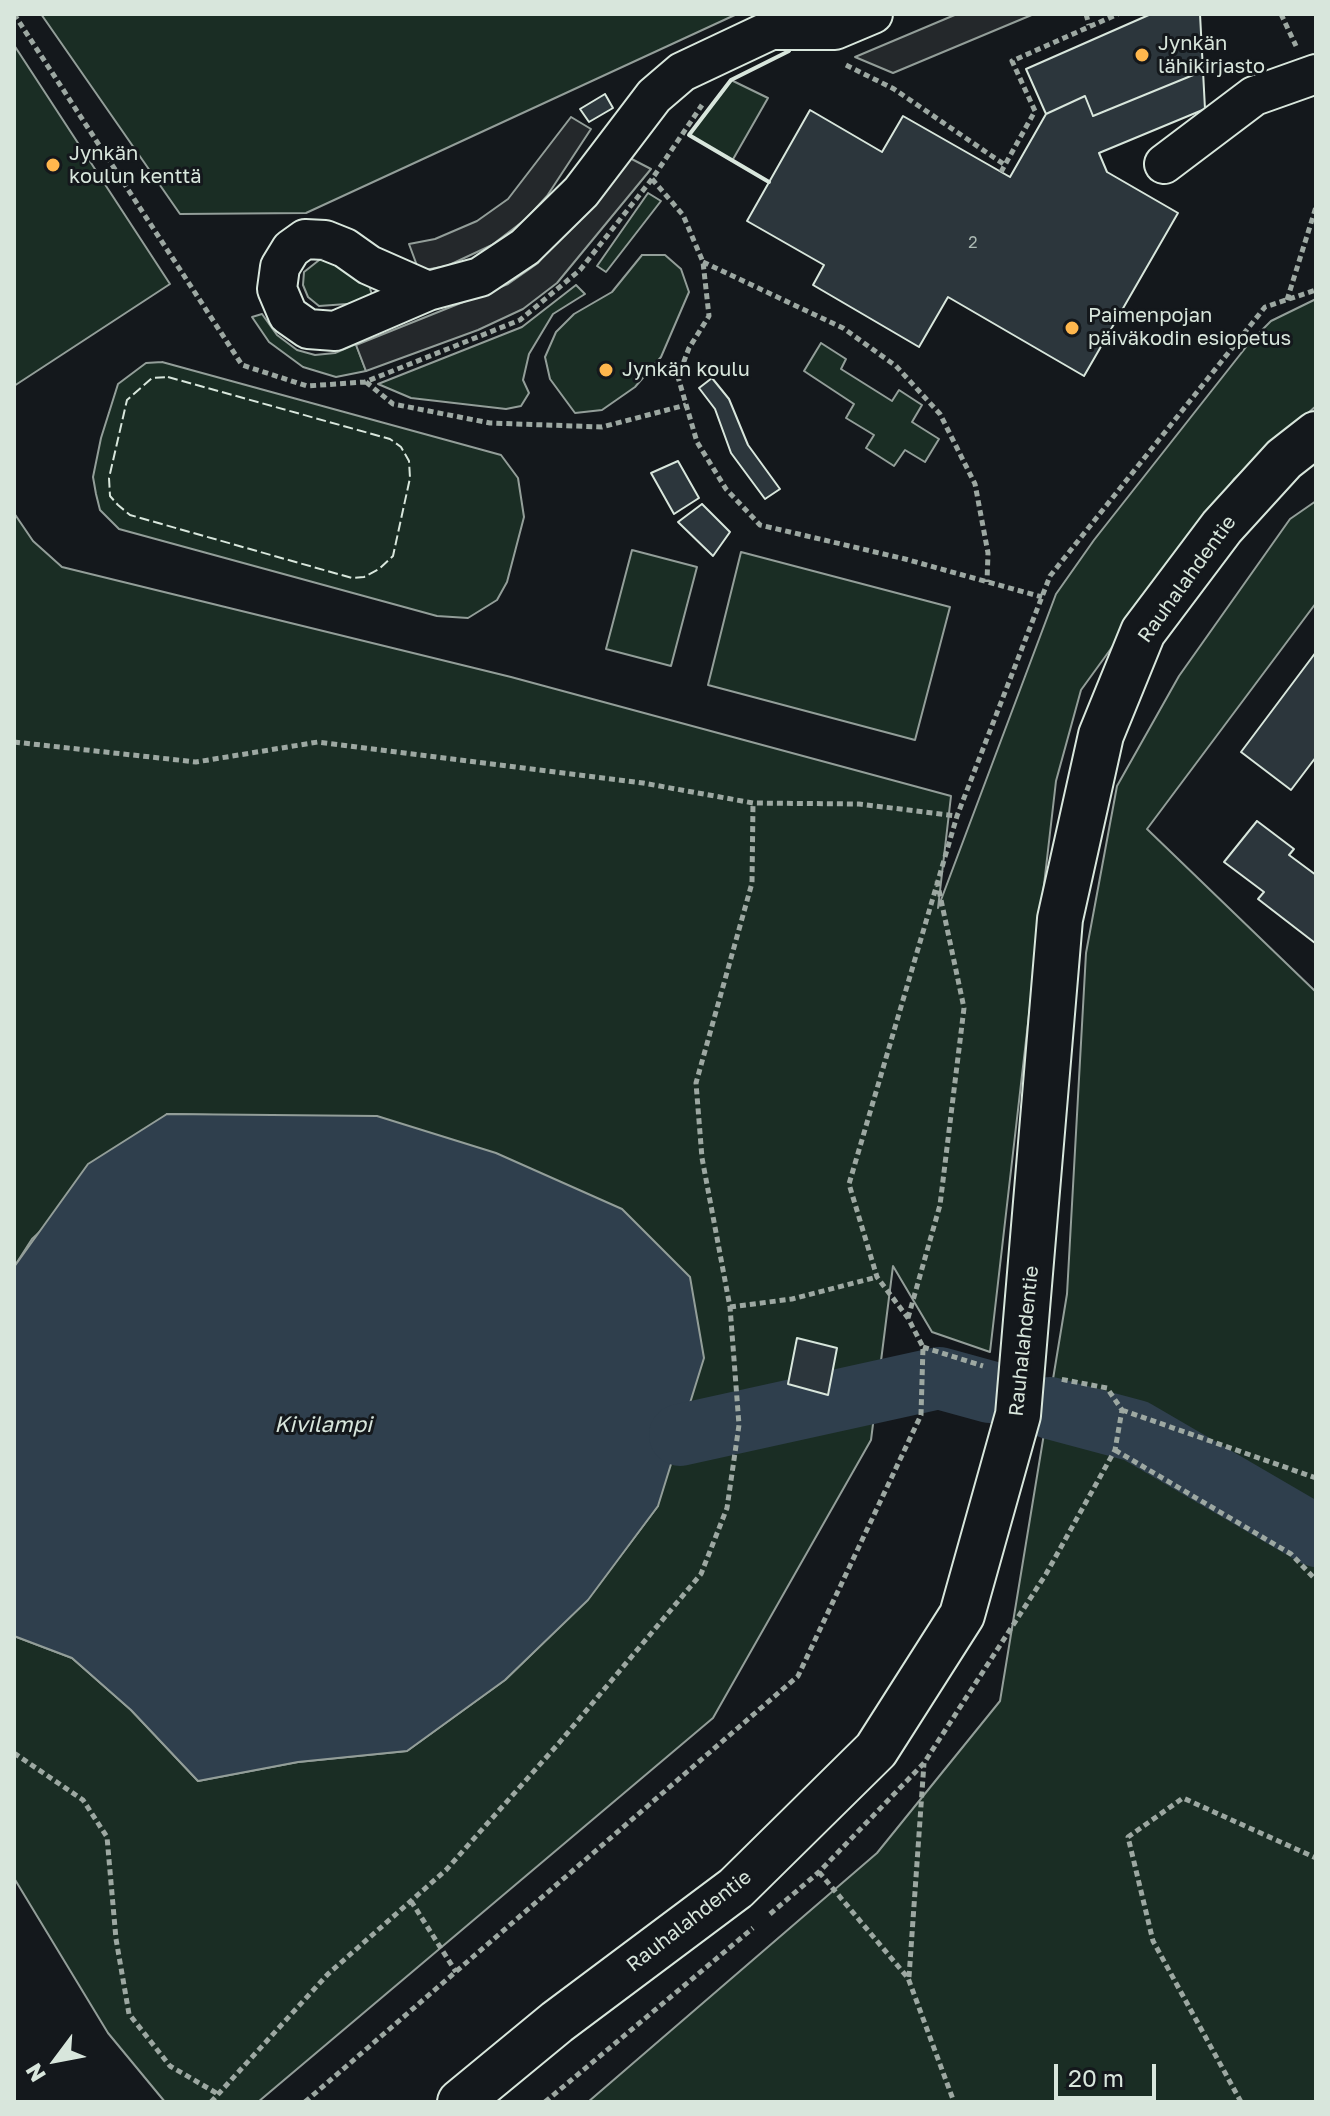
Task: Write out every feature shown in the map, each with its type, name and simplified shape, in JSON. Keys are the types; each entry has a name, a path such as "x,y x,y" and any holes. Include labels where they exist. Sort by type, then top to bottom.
{"main road":[{"name":"Rauhalahdentie","path":"460,2102 557,2022 736,1888 876,1750 962,1615 1018,1415 1060,919 1101,735 1143,632 1222,527 1284,459 1316,434"}],"lane":[{"path":"428,291 480,277 525,247 581,192 654,96 682,72 783,22 835,30 873,14"},
{"path":"1164,164 1254,96 1316,74"}],"path":[{"path":"14,14 242,365 307,386 365,382 520,320 580,270 652,179 707,98"},
{"path":"1086,14 1089,25"},
{"path":"1001,172 1035,111 1012,61 1118,14"},
{"path":"837,61 894,89 1005,165"},
{"path":"652,179 683,215 703,262 709,316 689,348 678,377 697,442 726,489 760,525 1042,597"},
{"path":"1287,300 1316,207"},
{"path":"703,262 843,328 896,366 940,414 975,484 988,553 987,582"},
{"path":"305,2102 798,1676 921,1415 923,1347 908,1318 877,1277 849,1184 957,816 1050,576 1265,307 1316,290"},
{"path":"365,382 393,404 490,423 602,427 686,405"},
{"path":"14,742 196,762 318,742 643,783 753,803 859,804 957,816"},
{"path":"211,2102 328,1974 446,1870 559,1743 701,1574 727,1508 739,1425 730,1307 702,1158 696,1083 752,883 753,803"},
{"path":"908,1318 940,1205 964,1008 937,880"},
{"path":"730,1307 792,1299 877,1277"},
{"path":"923,1347 992,1369"},
{"path":"1050,1378 1107,1388 1122,1410 1316,1478"},
{"path":"1122,1410 1115,1450 1291,1554 1316,1580"},
{"path":"14,1753 83,1800 107,1837 116,1939 129,2014 170,2066 218,2094"},
{"path":"908,1978 924,1763"},
{"path":"1241,2102 1153,1941 1128,1837 1183,1798 1316,1858"},
{"path":"819,1872 908,1978 954,2102"},
{"path":"411,1901 456,1972"}],"green space":[{"path":"41,14 737,14 306,213 180,214"},
{"name":"Jynkän koulun kenttä","path":"14,45 170,284 14,386"},
{"path":"731,80 768,98 732,161 689,135"},
{"path":"648,193 661,201 606,272 597,266"},
{"path":"642,255 665,255 681,269 689,292 661,357 635,387 602,410 575,413 550,379 545,357 556,332 574,314 612,292"},
{"path":"323,257 338,257 369,285 373,298 361,303 319,306 308,297 303,285 304,272"},
{"path":"576,285 585,294 553,314 529,354 523,380 529,393 521,406 506,409 411,398 378,384 522,327"},
{"path":"1316,299 1316,406 1234,479 1081,690 1056,781 990,1352 932,1332 893,1266 871,1440 713,1718 258,2102 165,2102 108,2033 14,1878 14,1636 72,1658 131,1710 198,1781 298,1762 407,1751 505,1680 588,1599 658,1506 260,1116 167,1114 32,1239 14,1267 14,513 33,541 62,567 511,677 951,796 938,908 1056,594 1094,540 1250,342 1271,321"},
{"path":"262,314 277,335 297,350 315,355 335,353 356,344 366,371 336,377 303,367 269,342 252,317"},
{"path":"821,343 846,359 841,369 892,401 899,390 922,405 912,422 939,439 925,462 905,450 894,466 866,448 874,435 846,418 854,404 804,371"},
{"path":"162,362 501,455 518,478 524,517 507,582 497,600 468,618 437,616 119,529 100,510 96,494 93,477 101,438 118,384 146,363"},
{"path":"1316,501 1316,603 1147,829 1316,992 1316,2102 588,2102 877,1853 1000,1701 1067,1294 1086,953 1117,786 1179,676 1290,519"},
{"path":"632,550 697,567 671,666 606,649"},
{"path":"741,552 950,607 915,740 708,685"}],"shaded area":[{"path":"957,14 1034,14 893,73 855,57"},
{"path":"571,117 591,129 547,196 526,219 492,245 447,266 419,271 409,244 435,239 477,221 508,199"},
{"path":"624,155 651,169 557,283 523,309 478,330 366,371 356,345 508,284 538,263"}],"water":[{"name":"Kivilampi","path":"167,1114 377,1116 496,1153 622,1209 690,1277 704,1358 658,1506 588,1600 505,1680 407,1751 298,1762 198,1781 131,1710 72,1658 14,1636 14,1267 88,1164"}],"building":[{"path":"1151,14 1200,14 1203,71 1093,116 1085,96 1046,114 1026,69"},
{"path":"1203,71 1205,109 1099,153 1107,172 1178,213 1084,376 948,297 919,347 813,285 824,265 747,221 810,110 882,152 903,116 1010,177 1046,114 1085,96 1093,116"},
{"path":"605,94 613,108 589,122 580,109"},
{"path":"712,378 729,399 748,445 780,489 765,499 731,453 715,409 699,388"},
{"path":"678,461 699,498 674,514 651,473"},
{"path":"702,504 730,532 713,556 678,522"},
{"path":"1316,652 1316,757 1291,790 1241,752"},
{"path":"1257,821 1294,849 1289,855 1316,875 1315,943 1258,899 1264,892 1224,862"},
{"path":"797,1338 837,1348 828,1395 788,1384"}],"waterway":[{"path":"680,1435 939,1378 990,1392"},
{"path":"1050,1408 1136,1431 1316,1536"}],"fence":[{"path":"168,377 390,439 401,447 409,461 410,478 393,556 379,569 364,577 352,578 130,515 110,496 109,478 127,400 152,378 168,377"}],"wall":[{"path":"769,182 689,135 731,80 789,51"}],"place":[{"name":"Jynkän lähikirjasto","path":"1142,55"},
{"name":"Jynkän koulun kenttä","path":"53,165"},
{"name":"Paimenpojan päiväkodin esiopetus","path":"1072,328"},
{"name":"Jynkän koulu","path":"606,370"}]}
